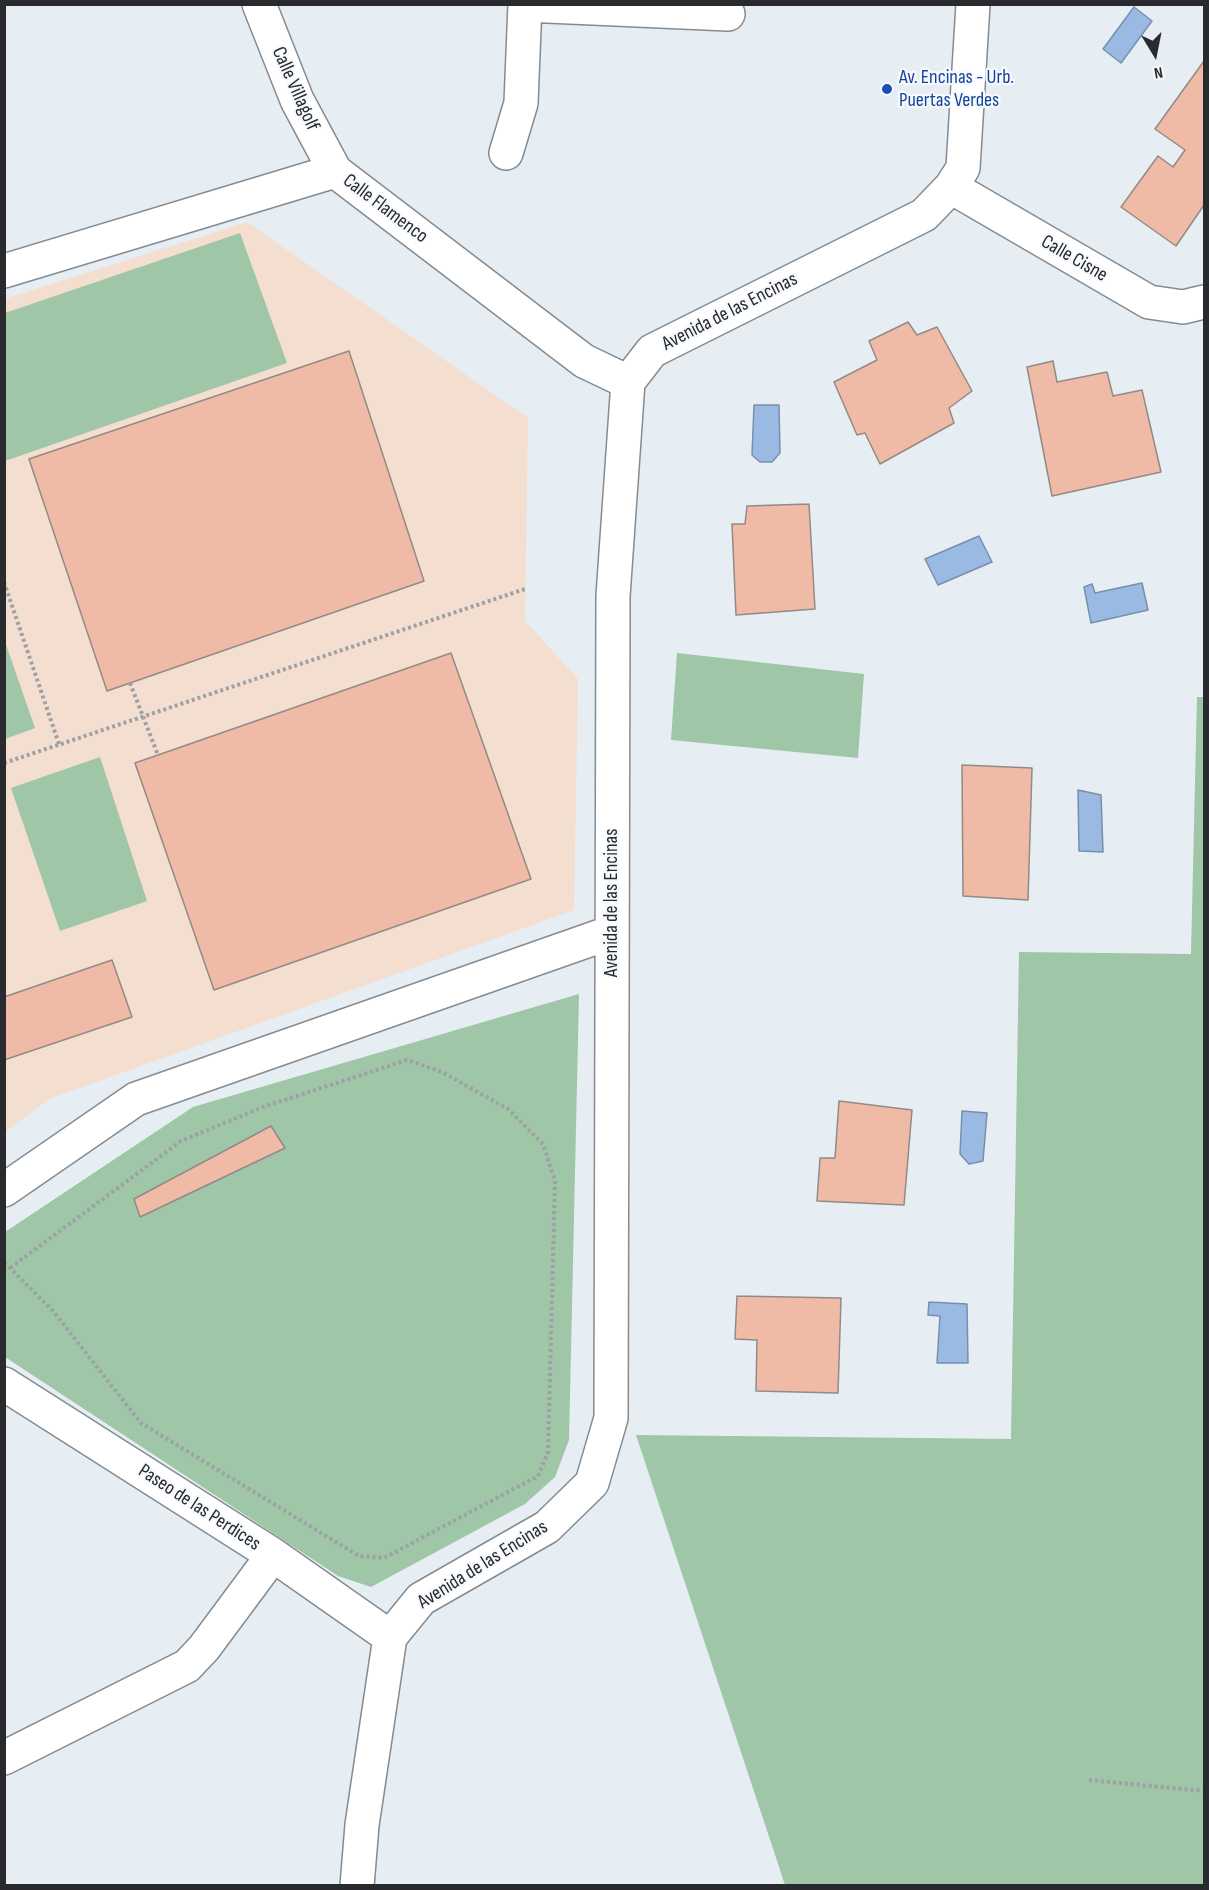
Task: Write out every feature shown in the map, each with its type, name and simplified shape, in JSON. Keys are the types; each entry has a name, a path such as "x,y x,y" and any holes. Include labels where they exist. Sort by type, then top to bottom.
{"street":[{"name":"Calle Villagolf","path":"260,4 297,100 335,171"},
{"name":"Avenida de las Encinas","path":"390,1637 421,1599 548,1527 592,1483 611,1418 613,596 628,382 652,351 924,215 951,187 963,168 973,4"},
{"path":"506,153 521,103 525,5 728,14"},
{"name":"Calle Flamenco","path":"4,271 335,171 584,362 628,382"},
{"name":"Calle Cisne","path":"951,187 1149,302 1183,307 1204,302"},
{"path":"4,1190 136,1099 612,932"},
{"name":"Paseo de las Perdices","path":"4,1384 273,1555 390,1637"},
{"path":"4,1758 187,1666 204,1648 273,1555"},
{"path":"357,1886 362,1825 390,1637"}],"path":[{"path":"4,582 59,744"},
{"path":"4,763 525,589"},
{"path":"130,683 158,755"},
{"path":"4,1263 53,1311 141,1423 359,1556 384,1558 538,1476 548,1452 555,1181 543,1144 508,1109 442,1072 407,1060 263,1107 181,1141 10,1268"},
{"path":"1089,1780 1204,1791"}],"shaded area":[{"path":"247,222 528,418 525,621 578,679 574,910 49,1099 5,1132 4,299"}],"green space":[{"path":"240,233 287,363 5,461 5,313"},
{"path":"4,639 35,728 5,739 4,739"},
{"path":"677,653 864,674 858,758 671,740"},
{"path":"1197,697 1204,697 1204,1885 785,1885 636,1435 1011,1439 1019,952 1191,954"},
{"path":"100,757 147,901 60,931 11,788"},
{"path":"579,994 569,1440 555,1477 525,1504 371,1587 338,1576 5,1357 5,1232 193,1107"}],"water":[{"path":"1134,7 1152,21 1121,63 1103,49"},
{"path":"754,405 779,405 780,453 772,462 760,462 752,455"},
{"path":"979,536 992,562 938,585 925,559"},
{"path":"1142,583 1148,610 1091,623 1084,587 1092,584 1095,593"},
{"path":"1078,790 1101,795 1103,852 1079,851"},
{"path":"962,1111 987,1113 983,1161 969,1164 960,1154"},
{"path":"929,1302 967,1304 968,1363 937,1363 940,1316 928,1315"}],"building":[{"path":"1204,61 1204,205 1176,246 1121,207 1158,156 1173,167 1185,150 1155,129"},
{"path":"908,322 917,335 937,327 972,391 949,408 954,423 880,464 865,433 857,435 834,382 877,360 869,341"},
{"path":"349,351 424,581 107,691 29,459"},
{"path":"1053,361 1057,382 1107,372 1113,396 1142,390 1161,472 1052,496 1027,367"},
{"path":"809,504 815,609 736,615 732,524 745,524 747,506"},
{"path":"451,653 531,879 214,990 135,763"},
{"path":"962,765 1032,768 1028,900 963,896"},
{"path":"112,960 132,1017 4,1060 4,997"},
{"path":"839,1101 912,1110 904,1205 817,1201 820,1158 835,1158"},
{"path":"271,1126 285,1148 140,1217 134,1199"},
{"path":"737,1296 841,1298 838,1393 756,1391 757,1340 735,1339"}],"place":[{"name":"Av. Encinas - Urb. Puertas Verdes","path":"887,89"}]}
